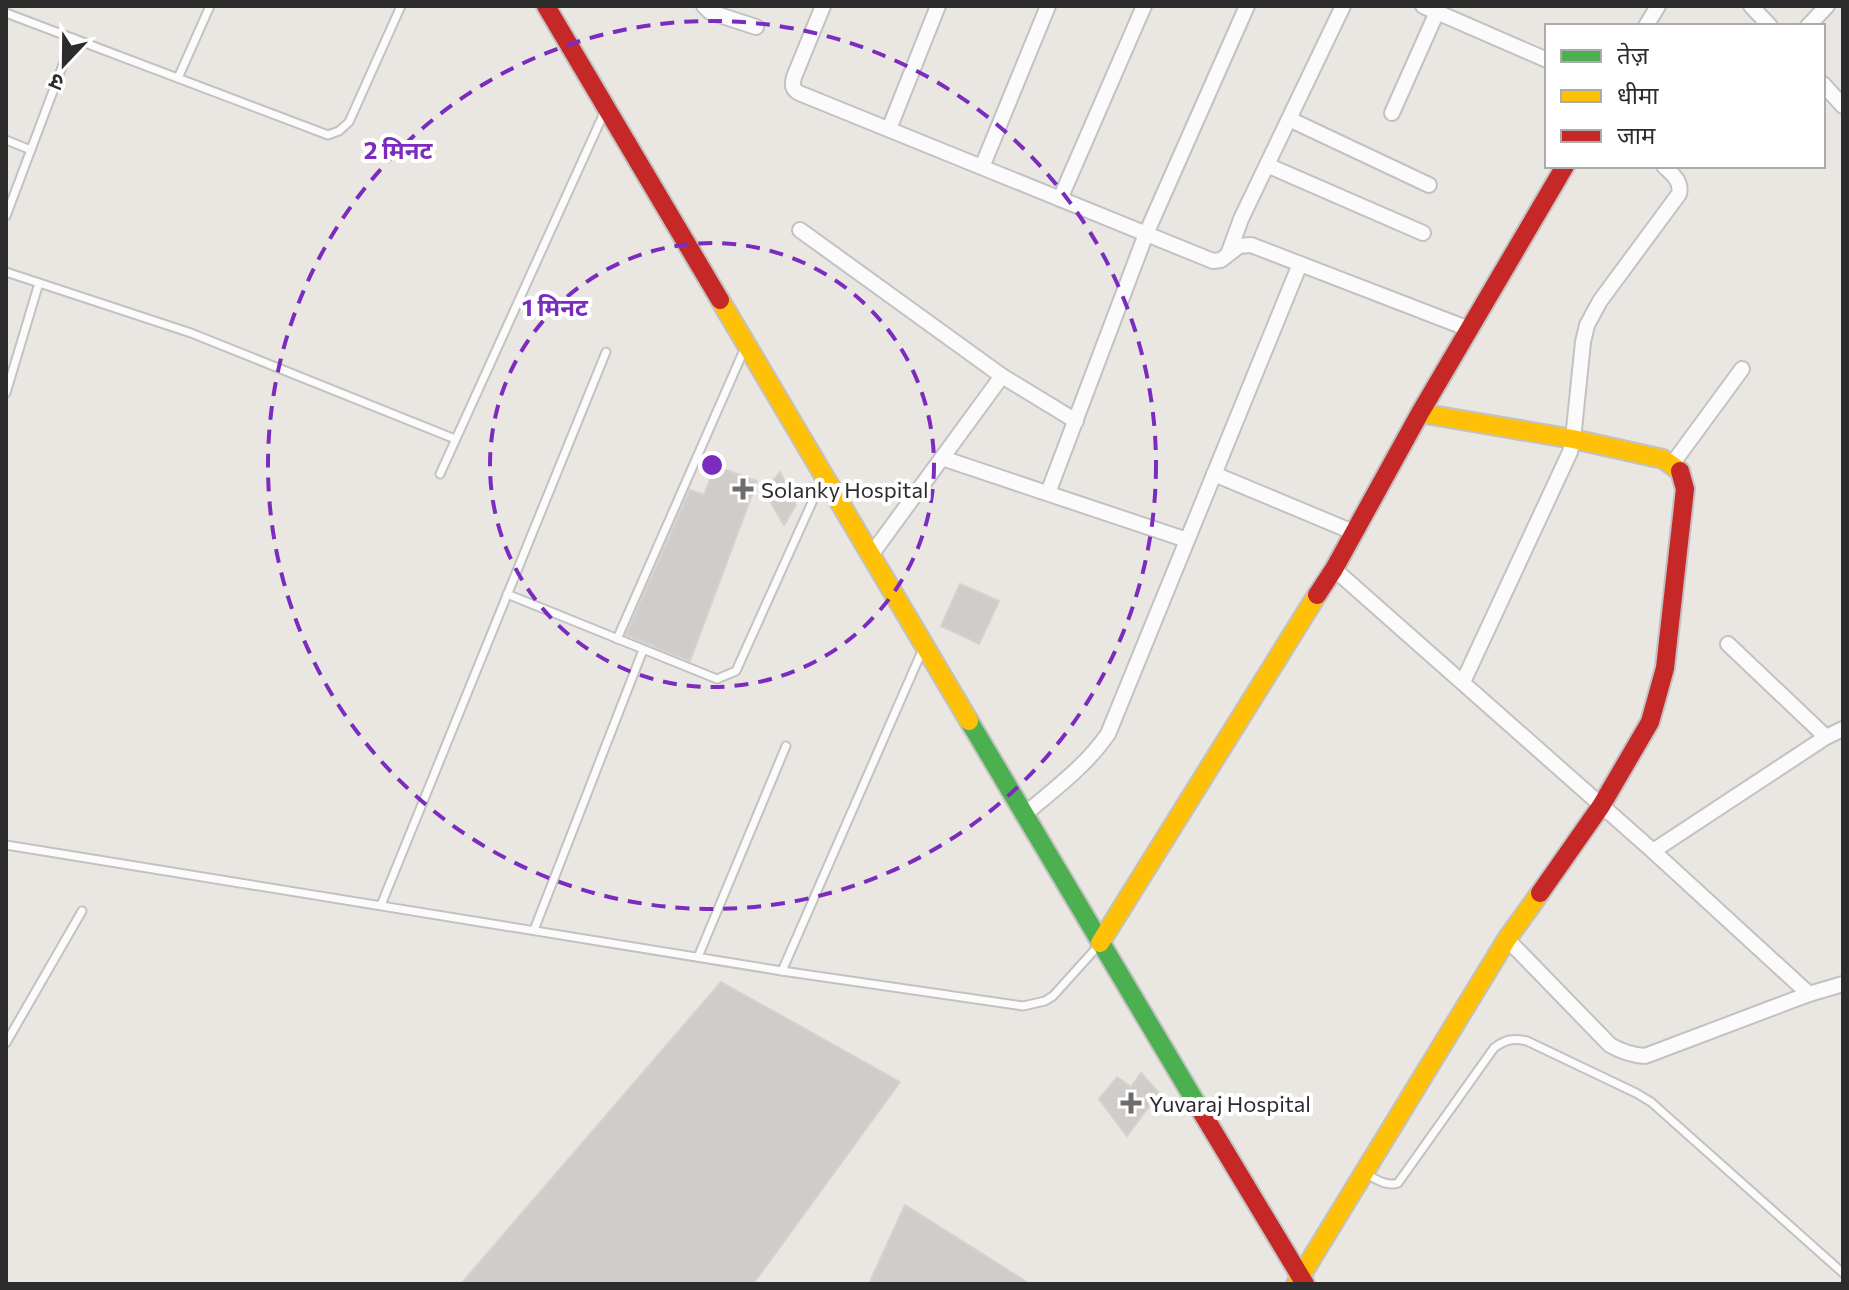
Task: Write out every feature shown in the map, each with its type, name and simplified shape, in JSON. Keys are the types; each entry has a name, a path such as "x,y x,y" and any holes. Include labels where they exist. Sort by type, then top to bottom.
{"street":[{"path":"546,6 1301,1281 1507,939 1601,806 1640,741 1650,722 1665,668 1671,626 1685,489 1680,469 1673,463 1573,439 1420,413"},
{"path":"704,6 710,12 756,27"},
{"path":"823,6 794,77 794,90 1213,261 1221,260 1239,246 1251,245 1469,329"},
{"path":"889,129 938,6"},
{"path":"982,167 1048,6"},
{"path":"1060,199 1144,6"},
{"path":"1048,493 1146,234 1247,6"},
{"path":"1229,252 1241,219 1343,6"},
{"path":"1423,6 1545,59"},
{"path":"1647,24 1658,6"},
{"path":"1751,6 1768,24"},
{"path":"1810,24 1827,6"},
{"path":"1392,113 1437,12"},
{"path":"1825,86 1843,106"},
{"path":"1289,119 1429,185"},
{"path":"1267,165 1423,233"},
{"path":"1100,943 1334,569 1420,413 1564,168"},
{"path":"1463,682 1564,465 1573,439 1587,325 1600,301 1679,194 1678,180 1666,168"},
{"path":"800,230 1002,376 1076,421"},
{"path":"1024,815 1085,761 1108,734 1300,264"},
{"path":"1673,463 1742,369"},
{"path":"871,555 1002,376"},
{"path":"942,458 1187,540"},
{"path":"1214,474 1353,532"},
{"path":"1334,569 1653,851 1809,994"},
{"path":"1728,644 1826,737"},
{"path":"1653,851 1826,737 1843,729"},
{"path":"1507,939 1610,1045 1633,1055 1645,1056 1843,984"}],"lane":[{"path":"178,78 210,6"},
{"path":"6,13 328,135 349,122 401,6"},
{"path":"6,216 73,38"},
{"path":"440,474 607,108"},
{"path":"6,140 31,150"},
{"path":"6,272 191,333 455,439"},
{"path":"6,393 39,283"},
{"path":"617,639 746,345"},
{"path":"381,905 606,352"},
{"path":"507,594 717,679 736,671 823,476"},
{"path":"782,971 924,646"},
{"path":"534,930 643,650"},
{"path":"698,957 786,746"},
{"path":"6,845 782,971 1023,1006 1053,996 1100,943"},
{"path":"6,1043 82,911"},
{"path":"1364,1173 1387,1184 1398,1183 1494,1048 1505,1040 1527,1041 1651,1102 1843,1273"}],"building":[{"path":"715,466 757,481 690,661 626,635 690,490 704,495"},
{"path":"780,472 796,505 784,525 764,491"},
{"path":"960,584 999,601 979,644 941,626"},
{"path":"721,982 900,1082 753,1284 461,1284"},
{"path":"1141,1073 1159,1093 1127,1136 1099,1099 1117,1077 1131,1087"},
{"path":"905,1205 1030,1284 869,1284"}],"traffic: fast":[{"path":"969,721 1201,1111"}],"traffic: slow":[{"path":"720,300 969,721"},
{"path":"1420,413 1573,439 1663,459 1680,471"},
{"path":"1100,943 1317,595"},
{"path":"1296,1284 1507,939 1540,893"}],"traffic: jam":[{"path":"546,6 720,300"},
{"path":"1317,595 1564,168"},
{"path":"1540,893 1601,806 1650,722 1665,668 1685,489 1680,471"},
{"path":"1201,1111 1305,1284"}],"place":[{"name":"Solanky Hospital","path":"743,489"},
{"name":"Yuvaraj Hospital","path":"1131,1103"}]}
